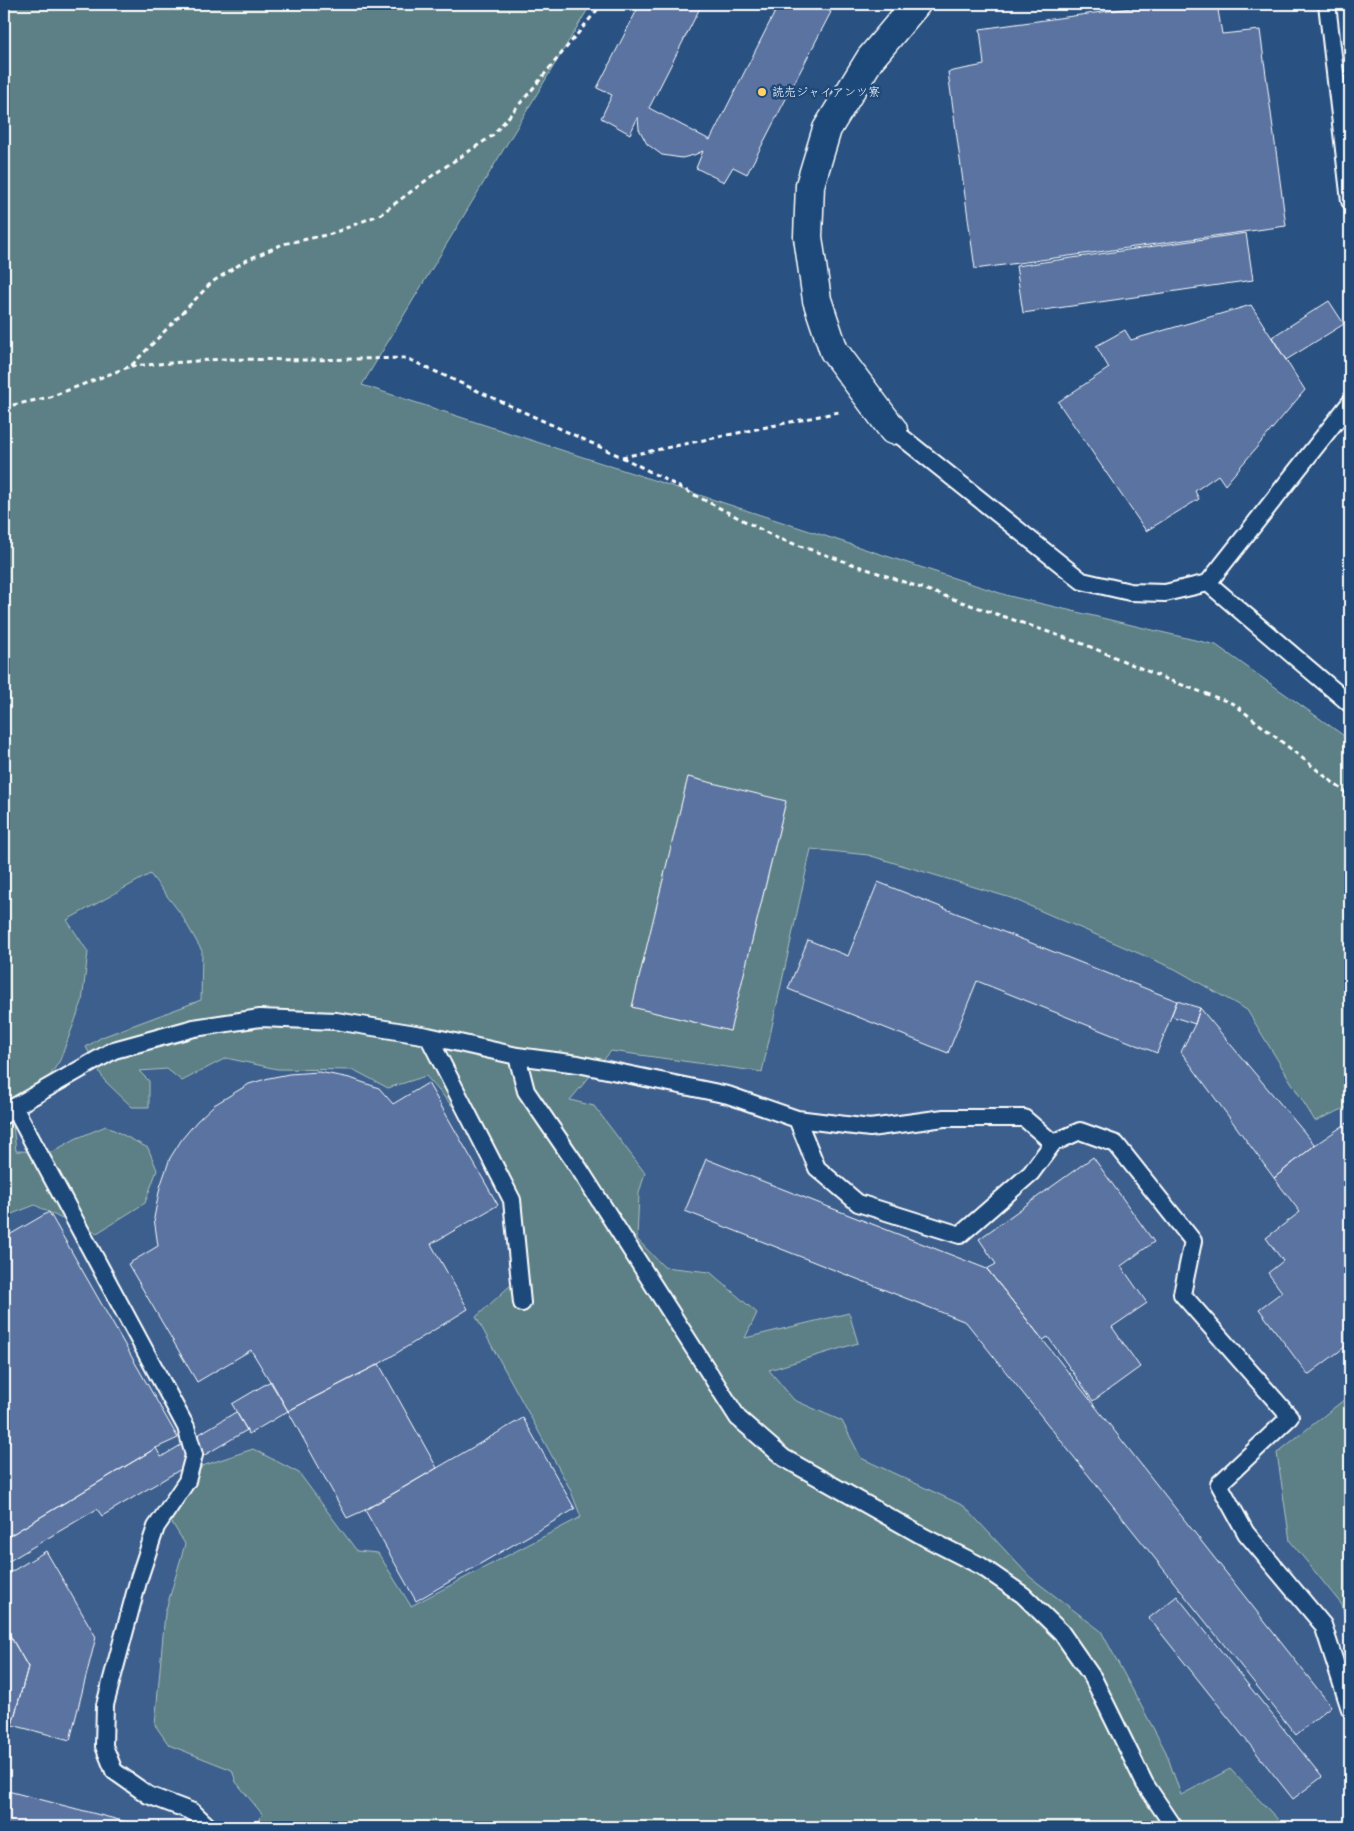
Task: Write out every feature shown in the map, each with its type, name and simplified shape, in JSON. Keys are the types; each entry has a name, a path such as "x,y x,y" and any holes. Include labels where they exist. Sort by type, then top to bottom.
{"street":[{"path":"893,430 834,351 817,300 808,237 810,185 828,129 870,59 916,4"}],"lane":[{"path":"1327,4 1350,201"},
{"path":"893,430 1082,581 1130,592 1165,593 1208,583 1350,404"},
{"path":"1208,583 1350,704"},
{"path":"209,1827 193,1812 148,1795 114,1771 104,1746 105,1705 139,1578 156,1527 187,1481 194,1455 186,1427 9,1111 114,1050 194,1028 260,1018 336,1020 428,1036 517,1056 578,1064 728,1095 797,1120 870,1128 944,1118 1024,1118 1053,1143"},
{"path":"428,1036 512,1200 522,1303"},
{"path":"517,1056 526,1091 580,1170 738,1418 784,1458 926,1538 981,1566 1023,1594 1061,1632 1093,1678 1145,1784 1174,1827"},
{"path":"797,1120 817,1168 858,1203 960,1236 1031,1173 1053,1143 1080,1131 1116,1144 1193,1241 1182,1294 1290,1418 1219,1484 1246,1534 1323,1625 1350,1708"}],"path":[{"path":"131,366 212,282 236,267 283,244 331,234 381,214 436,173 492,136 602,4"},
{"path":"4,407 50,397 131,366 223,359 406,358 622,457 777,538 1086,645 1166,679 1234,704 1350,796"},
{"path":"622,457 874,405"}],"shaded area":[{"path":"4,443 1350,819 1350,1827 4,1827"}],"green space":[{"path":"4,4 591,4 362,385 1009,596 1216,645 1350,740 1350,1106 1315,1121 1247,1010 1175,969 1011,898 868,855 811,849 762,1072 611,1051 570,1100 594,1106 645,1173 639,1193 637,1239 664,1267 710,1272 757,1313 745,1338 849,1313 858,1343 769,1370 794,1400 842,1421 861,1458 964,1506 1030,1577 1101,1631 1166,1752 1181,1795 1230,1769 1285,1827 251,1827 263,1815 236,1782 232,1770 169,1745 155,1725 165,1613 185,1544 171,1521 202,1466 253,1449 299,1473 357,1551 378,1553 411,1606 581,1517 570,1489 476,1317 513,1283 503,1196 467,1123 426,1076 388,1088 354,1070 277,1069 226,1058 182,1081 167,1069 139,1071 149,1081 149,1107 132,1107 104,1080 86,1047 102,1037 201,1000 202,951 181,914 150,874 67,920 88,952 82,1002 60,1060 33,1103 13,1125 16,1151 52,1152 75,1139 106,1126 148,1148 157,1170 145,1203 97,1233 60,1218 35,1205 4,1217","holes":["688,777 786,802 730,1031 632,1007"]},
{"path":"1350,1395 1350,1641 1342,1605 1290,1541 1277,1453"}],"building":[{"name":"読売ジャイアンツ寮","path":"640,4 702,4 649,108 710,140 779,4 816,4 831,12 747,174 733,167 724,182 696,168 703,151 682,158 662,155 647,144 639,129 638,117 630,134 601,118 612,95 597,88"},
{"path":"1159,4 1217,4 1222,34 1260,30 1286,226 975,269 948,72 984,65 980,29"},
{"path":"1246,233 1253,280 1023,313 1016,266"},
{"path":"1329,301 1344,324 1286,360 1272,337"},
{"path":"1251,305 1305,390 1225,485 1218,475 1195,491 1199,499 1146,531 1058,402 1109,368 1096,346 1125,330 1131,340"},
{"path":"688,777 786,801 730,1031 632,1007"},
{"path":"878,882 1177,1001 1157,1053 977,981 948,1053 788,989 808,940 848,956"},
{"path":"1177,1001 1200,1008 1195,1024 1171,1016"},
{"path":"1200,1008 1315,1145 1274,1178 1181,1052 1195,1024"},
{"path":"319,1072 350,1078 379,1088 393,1104 428,1083 498,1205 431,1244 468,1309 379,1364 288,1411 251,1350 197,1382 128,1264 158,1246 154,1218 160,1187 170,1158 182,1139 197,1121 214,1105 249,1084 289,1074"},
{"path":"1350,1121 1350,1343 1308,1375 1259,1309 1282,1292 1268,1273 1283,1261 1266,1238 1300,1212 1274,1178 1315,1145"},
{"path":"1093,1157 1154,1242 1121,1266 1147,1303 1112,1327 1140,1367 1093,1401 1048,1337 1043,1340 987,1269 996,1264 979,1239"},
{"path":"706,1159 987,1269 1331,1706 1296,1735 966,1322 685,1211"},
{"path":"49,1212 178,1438 156,1448 4,1539 4,1238"},
{"path":"379,1364 437,1468 365,1510 347,1518 288,1411"},
{"path":"271,1381 288,1411 249,1434 232,1404"},
{"path":"236,1412 247,1430 102,1516 97,1509 4,1564 4,1539 156,1448 161,1457"},
{"path":"523,1418 575,1509 416,1601 365,1510"},
{"path":"46,1551 96,1637 70,1740 12,1725 28,1667 4,1625 4,1576"},
{"path":"1177,1596 1322,1777 1293,1799 1149,1618"},
{"path":"4,1625 28,1667 12,1725 4,1723"},
{"path":"4,1790 146,1827 4,1827"}],"place":[{"name":"読売ジャイアンツ寮","path":"762,92"}]}
